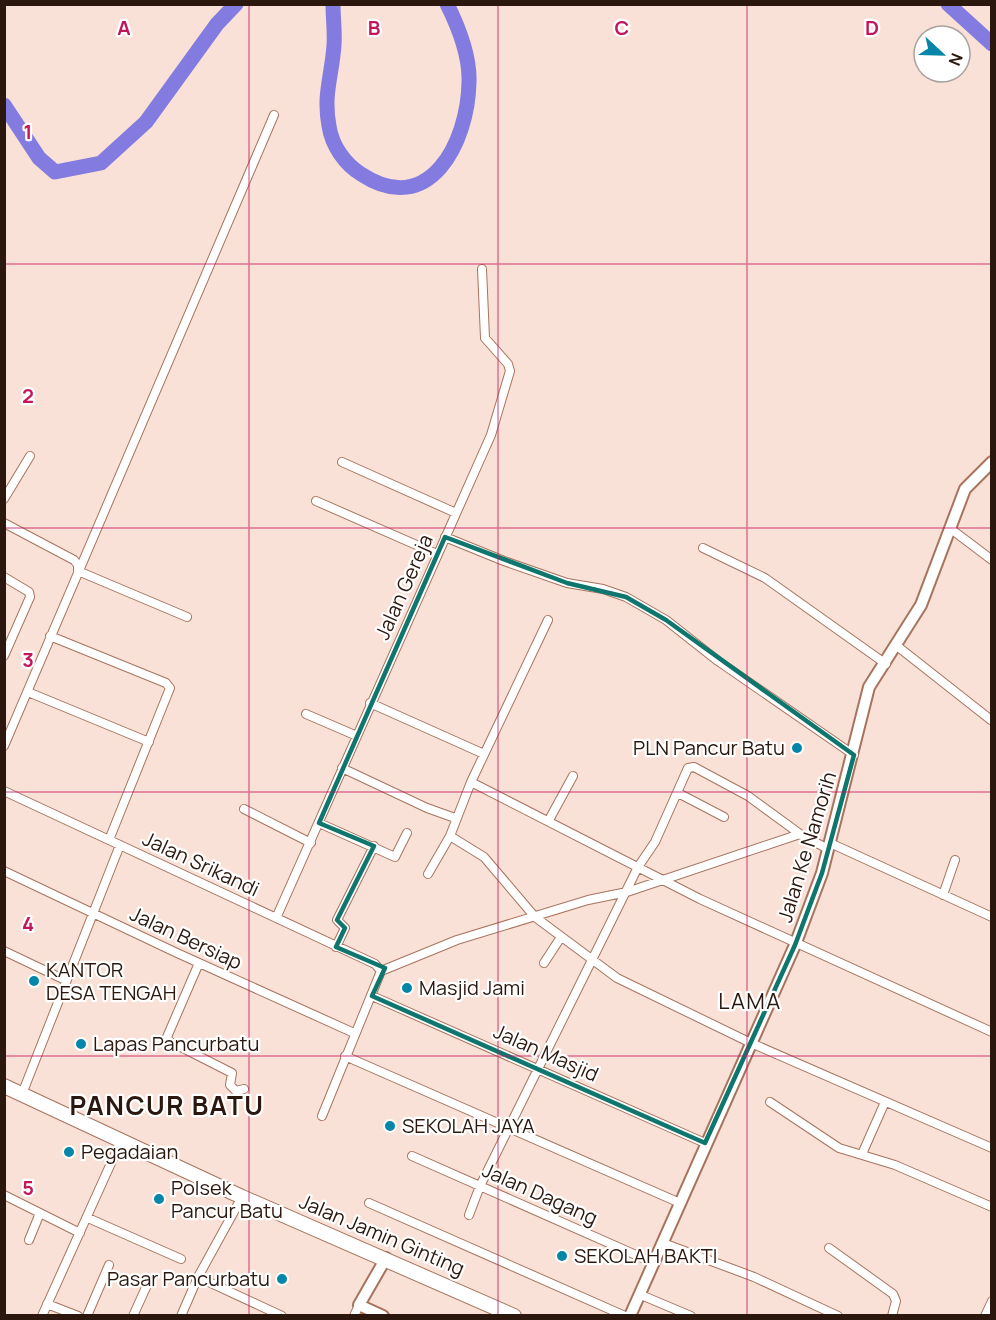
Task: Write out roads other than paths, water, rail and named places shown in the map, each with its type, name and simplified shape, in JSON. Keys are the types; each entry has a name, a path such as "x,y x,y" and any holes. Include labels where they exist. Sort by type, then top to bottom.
{"highway":[{"name":"Jalan Jamin Ginting","path":"4,1086 242,1197 386,1258 514,1316"}],"street":[{"path":"4,746 274,115"},
{"name":"Jalan Gereja","path":"277,916 490,435 510,371 508,364 485,338 482,269"},
{"path":"4,498 30,456"},
{"path":"342,462 456,513"},
{"name":"Jalan Ke Namorih","path":"630,1316 795,945 829,846 834,818 854,755 869,687 886,664 921,605 965,489 991,464"},
{"path":"316,501 437,554"},
{"path":"4,523 74,560 79,566 78,571"},
{"path":"951,529 992,560"},
{"path":"445,537 567,583 603,589 626,597 666,620 718,662 854,755"},
{"path":"703,548 765,578 886,664"},
{"path":"78,571 187,617"},
{"path":"4,578 29,592 30,597 4,656"},
{"path":"428,874 450,836 455,818 471,782 548,620"},
{"path":"50,636 166,683 170,688 109,840"},
{"path":"897,646 991,720"},
{"path":"28,692 149,742"},
{"path":"370,702 484,754"},
{"path":"306,714 357,736"},
{"path":"469,1215 480,1186 592,959 638,867 655,842 687,770 694,767 748,796 800,834 992,917"},
{"path":"342,768 427,808 455,818"},
{"path":"549,820 573,776"},
{"path":"471,782 795,945 992,1032"},
{"name":"Jalan Srikandi","path":"4,791 277,916 336,947 375,964 381,971"},
{"path":"678,793 724,817"},
{"path":"244,809 311,843"},
{"path":"319,823 395,856 407,833"},
{"path":"322,1116 381,971 458,940 627,892 800,834"},
{"path":"450,836 484,857 535,917 628,985 751,1043 992,1148"},
{"path":"22,1094 120,845"},
{"path":"336,947 345,928 336,920 374,846"},
{"path":"943,895 955,860"},
{"name":"Jalan Bersiap","path":"4,872 354,1033"},
{"path":"544,963 561,937"},
{"path":"4,951 65,980"},
{"path":"199,963 166,1037 169,1041 232,1073 230,1085 236,1091 244,1089"},
{"name":"Jalan Masjid","path":"372,996 705,1143"},
{"path":"345,1056 680,1203"},
{"path":"770,1102 834,1146 862,1154 992,1207"},
{"path":"862,1154 885,1102"},
{"path":"42,1316 121,1141"},
{"name":"Jalan Dagang","path":"412,1156 654,1263"},
{"path":"4,1196 80,1233"},
{"path":"181,1316 198,1277 242,1197"},
{"path":"369,1203 625,1316"},
{"path":"29,1240 40,1213"},
{"path":"88,1218 181,1259"},
{"path":"663,1243 754,1277 838,1316"},
{"path":"829,1248 893,1294 896,1301 892,1316"},
{"path":"354,1316 386,1258"},
{"path":"87,1316 109,1265"},
{"path":"198,1277 282,1316"},
{"path":"133,1316 148,1283"},
{"path":"640,1294 691,1316"},
{"path":"985,1316 992,1301"},
{"path":"47,1305 78,1316"},
{"path":"359,1305 383,1316"}],"waterway":[{"path":"4,105 39,158 55,172 101,163 146,122 217,24 236,4"},
{"path":"333,4 334,45 327,104 333,141 345,160 361,174 385,185 406,187 425,181 440,168 452,150 467,105 468,62 447,4"},
{"path":"948,4 992,44"}],"place":[{"name":"PLN Pancur Batu","path":"797,748"},
{"name":"KANTOR DESA TENGAH","path":"34,981"},
{"name":"Masjid Jami","path":"407,988"},
{"name":"Lapas Pancurbatu","path":"81,1044"},
{"name":"SEKOLAH JAYA","path":"390,1126"},
{"name":"Pegadaian","path":"69,1152"},
{"name":"Polsek Pancur Batu","path":"159,1199"},
{"name":"SEKOLAH BAKTI","path":"562,1256"},
{"name":"Pasar Pancurbatu","path":"282,1279"}],"district":[{"name":"LAMA","path":"750,1001"},
{"name":"PANCUR BATU","path":"167,1106"}]}
